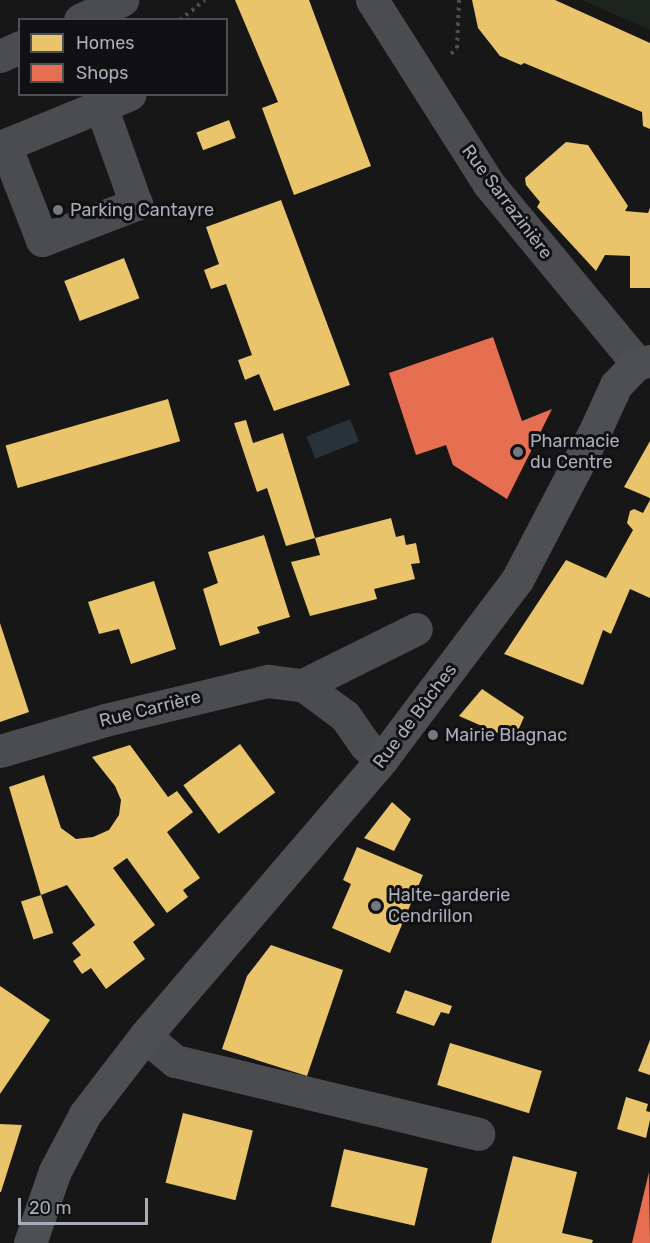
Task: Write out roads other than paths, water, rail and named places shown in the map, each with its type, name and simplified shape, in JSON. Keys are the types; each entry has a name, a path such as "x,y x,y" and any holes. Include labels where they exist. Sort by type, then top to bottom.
{"main road":[{"name":"Rue de Bûches","path":"30,1243 55,1171 85,1114 145,1036 382,759 518,580 585,452 616,386 644,362"}],"street":[{"name":"Rue Sarrazinière","path":"372,0 488,183 644,362"},
{"path":"86,18 118,8"},
{"path":"0,56 18,48"},
{"path":"115,100 136,204 42,240 2,146 115,100"},
{"path":"303,686 416,629"},
{"name":"Rue Carrière","path":"0,751 105,720 267,681 303,686 345,716 365,745 382,759"},
{"path":"145,1036 174,1060 478,1134"}],"place":[{"name":"Parking Cantayre","path":"58,210"},
{"name":"Pharmacie du Centre","path":"518,452"},
{"name":"Mairie Blagnac","path":"433,735"},
{"name":"Halte-garderie Cendrillon","path":"376,906"}]}
